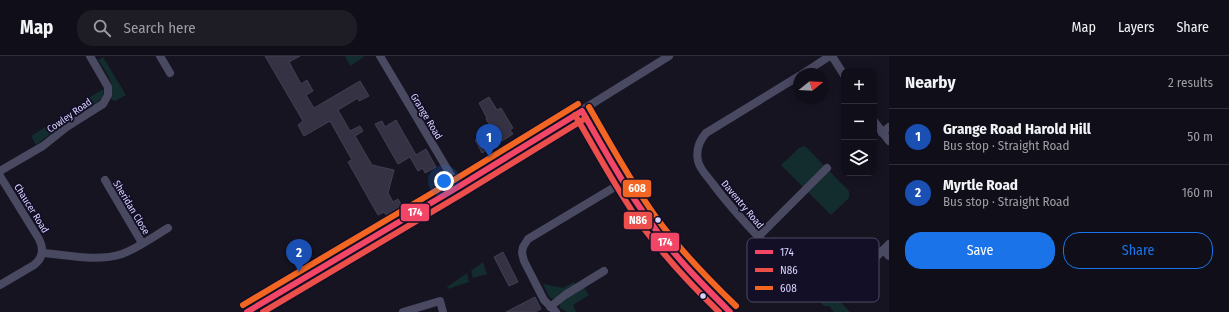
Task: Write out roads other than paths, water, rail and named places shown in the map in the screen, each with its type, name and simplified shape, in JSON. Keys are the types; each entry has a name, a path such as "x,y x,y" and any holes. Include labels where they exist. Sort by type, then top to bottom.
{"street":[{"name":"Cowley Road","path":"0,171 43,146 68,126 103,104 108,96 108,86 90,56"},
{"path":"160,56 170,73"},
{"name":"Grange Road","path":"380,56 458,187"},
{"path":"247,312 458,187 669,56"},
{"path":"812,68 831,56 841,71"},
{"name":"Daventry Road","path":"758,237 722,197 701,168 698,162 698,146 706,133 793,80"},
{"path":"582,111 623,182 642,212 664,242 730,312"},
{"path":"877,126 889,141"},
{"path":"882,133 889,127"},
{"path":"758,237 827,168"},
{"name":"Chaucer Road","path":"0,176 39,239 42,245 42,253"},
{"name":"Sheridan Close","path":"105,180 142,244"},
{"path":"604,271 565,295 553,310 544,300 524,261 522,253 525,242 528,239 623,182"},
{"name":"Sheridan Close","path":"42,253 98,258 123,254 168,228"},
{"path":"886,247 889,256"},
{"path":"0,286 38,262 42,253"},
{"path":"403,312 420,310 440,301 443,312"}],"place":[{"name":"Grange Road Harold Hill","path":"489,157"},
{"name":"Myrtle Road","path":"299,272"}]}
